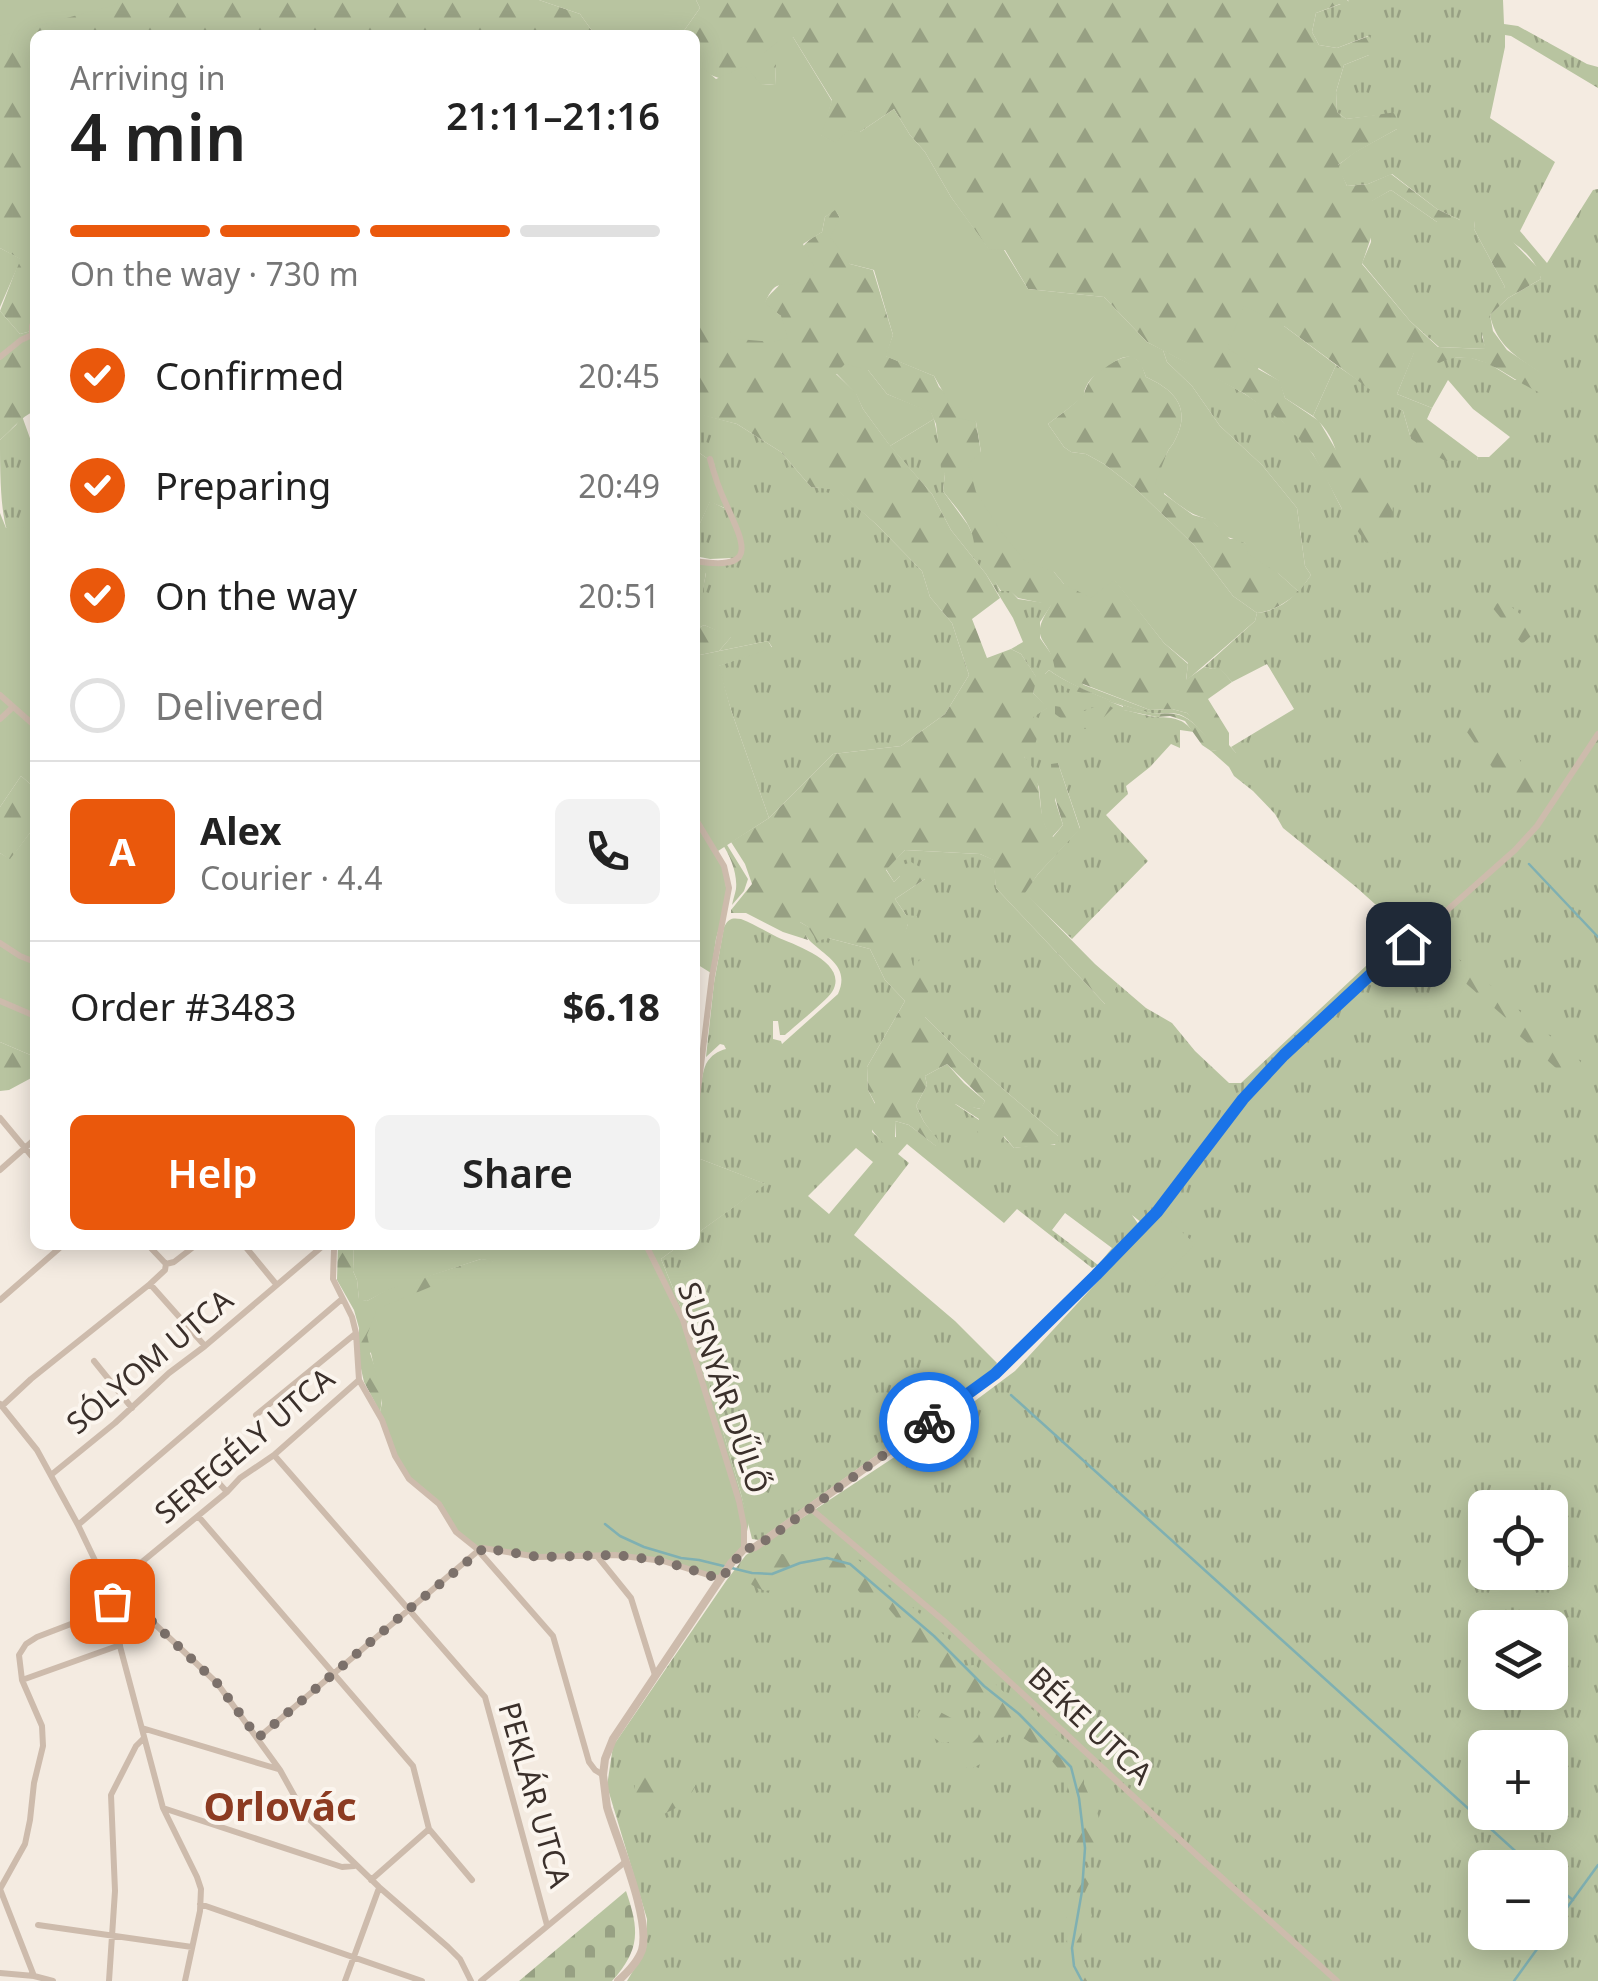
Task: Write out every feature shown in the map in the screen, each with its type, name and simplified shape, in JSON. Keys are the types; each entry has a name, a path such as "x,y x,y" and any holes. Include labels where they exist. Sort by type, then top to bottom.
{"street":[{"path":"0,358 30,336"},
{"path":"700,562 727,564 736,560 742,550 741,534 710,459"},
{"path":"0,695 30,722"},
{"path":"0,719 12,708"},
{"path":"624,1979 642,1950 643,1937 641,1916 607,1807 603,1775 606,1759 613,1739 726,1571 744,1549 755,1547 995,1374 1157,1212 1243,1099 1284,1055 1538,826 1598,734"},
{"path":"700,826 724,866 729,888 712,976 700,1073"},
{"path":"0,943 30,960"},
{"path":"0,1001 30,1014"},
{"path":"0,1118 30,1154"},
{"path":"0,1170 30,1143"},
{"path":"0,1300 57,1250"},
{"path":"153,1250 166,1264"},
{"name":"SÓLYOM UTCA","path":"1,1405 150,1284 166,1264 190,1250"},
{"path":"248,1250 276,1284"},
{"name":"SÓLYOM UTCA","path":"51,1475 318,1250"},
{"path":"332,1250 332,1278 352,1316 356,1333 359,1380 396,1456 409,1478 438,1504 456,1532 479,1550 553,1636 589,1762 603,1775"},
{"name":"SUSNYÁR DŰLŐ","path":"648,1250 683,1320 739,1501 744,1549"},
{"path":"150,1284 205,1346"},
{"path":"78,1525 342,1300"},
{"path":"256,1415 356,1333"},
{"path":"94,1362 132,1408"},
{"name":"SEREGÉLY UTCA","path":"110,1582 274,1455 359,1380"},
{"path":"1,1405 51,1475 100,1573 217,1683 280,1770 305,1815 355,1866 448,1947 460,1959 471,1981"},
{"name":"PEKLÁR UTCA","path":"274,1455 485,1698 547,1925"},
{"path":"208,1470 227,1492"},
{"name":"BÉKE UTCA","path":"810,1508 944,1622 1337,1981"},
{"path":"198,1516 413,1766 429,1829 472,1880"},
{"path":"258,1738 484,1548 538,1557 596,1554 726,1571"},
{"path":"493,1566 496,1551"},
{"path":"596,1554 631,1598 654,1675"},
{"path":"110,1582 120,1645 143,1739 164,1808 200,1890 186,1981"},
{"path":"38,1978 0,1889 25,1844 43,1746 42,1726 22,1680 18,1659 26,1644 37,1637 110,1609 112,1601 122,1593"},
{"path":"22,1680 120,1645"},
{"path":"141,1728 280,1770"},
{"path":"109,1981 115,1891 111,1794 143,1739"},
{"path":"164,1808 342,1867 355,1866"},
{"path":"371,1880 429,1829"},
{"path":"480,1981 625,1862"},
{"path":"345,1981 379,1887"},
{"path":"200,1904 422,1981"},
{"path":"38,1925 192,1947"},
{"path":"0,1974 54,1981"}],"green space":[{"path":"0,0 539,0 580,14 591,30 30,30 30,331 20,334 0,311 20,259 0,248"},
{"path":"0,0 124,0 0,36"},
{"path":"539,0 696,0 700,8 685,30 591,30 580,14"},
{"path":"696,0 1347,0 1352,6 1340,4 1316,13 1312,32 1319,45 1337,48 1369,36 1376,49 1344,65 1336,92 1337,112 1346,119 1397,112 1397,129 1338,165 1347,186 1368,184 1391,174 1437,209 1460,220 1455,224 1437,222 1391,190 1372,201 1377,220 1362,264 1410,321 1438,347 1485,349 1482,319 1490,303 1481,299 1505,287 1474,229 1475,220 1494,222 1539,269 1541,279 1508,298 1490,315 1493,331 1507,350 1573,394 1542,394 1476,360 1458,358 1439,363 1414,353 1397,394 1432,408 1427,419 1478,457 1445,461 1411,439 1403,411 1284,326 1258,369 1280,381 1285,398 1319,421 1339,455 1352,451 1394,478 1391,551 1376,557 1342,509 1313,454 1283,422 1245,394 1147,342 1104,297 1028,289 1005,250 989,250 894,109 836,144 820,135 832,100 793,37 776,65 775,85 730,81 700,68 700,30 685,30 700,8"},
{"path":"1347,0 1503,0 1504,24 1518,26 1598,67 1598,88 1505,35 1490,118 1555,162 1520,231 1547,263 1593,190 1598,189 1598,1981 627,1981 646,1949 647,1919 607,1786 613,1746 726,1581 746,1555 940,1427 1015,1371 1160,1214 1215,1132 1155,1210 1142,1223 1132,1215 1139,1225 1101,1264 1092,1268 1017,1209 1004,1223 907,1144 898,1154 909,1163 854,1235 955,1321 997,1363 992,1372 759,1540 752,1539 702,1359 661,1259 673,1250 700,1250 700,1231 765,1184 700,1159 704,1071 712,1056 726,1049 720,1044 706,1057 714,983 726,924 733,919 746,921 807,950 834,972 832,992 785,1035 780,1035 778,1021 773,1021 773,1039 782,1044 838,994 841,985 835,964 809,940 798,921 828,938 870,949 885,980 905,1001 867,1067 868,1090 875,1104 872,1132 881,1140 896,1137 895,1121 909,1125 936,1146 938,1141 916,1106 927,1085 925,1076 947,1064 985,1101 981,1109 955,1104 1003,1136 1014,1148 1055,1145 1058,1136 925,1017 925,996 904,934 906,915 895,899 925,879 900,876 894,882 886,869 905,850 980,854 994,860 996,888 1105,1004 1118,984 1146,1008 1172,1023 1229,1083 1241,1083 1398,936 1395,922 1283,828 1275,814 1211,751 1217,750 1188,719 1113,702 1049,670 1045,674 1124,710 1178,720 1194,732 1180,730 1180,748 1171,744 1126,786 1128,794 1106,815 1148,861 1072,939 1024,893 1080,828 1058,763 1055,800 1063,825 1052,837 1049,835 1042,819 1039,787 1024,757 1032,717 1047,708 1033,693 1036,677 1021,654 1011,649 1023,642 1013,618 986,574 951,530 932,494 890,446 934,419 945,474 943,491 968,525 1000,591 1010,590 1018,599 1052,604 1040,622 1040,638 1054,658 1084,685 1150,710 1187,713 1236,753 1231,747 1294,709 1267,664 1232,682 1219,668 1204,667 1255,621 1257,613 1288,600 1311,575 1305,566 1297,508 1262,465 1220,426 1192,386 1167,362 1163,350 1244,393 1281,420 1312,453 1342,509 1335,447 1313,416 1336,365 1403,411 1411,439 1477,460 1489,457 1510,437 1473,409 1448,380 1432,408 1397,394 1414,352 1468,357 1488,363 1515,380 1547,378 1512,352 1493,327 1490,315 1508,298 1541,279 1531,259 1505,237 1475,221 1474,229 1505,287 1487,300 1491,302 1482,337 1486,349 1439,347 1410,321 1362,263 1371,242 1371,201 1391,190 1437,222 1460,220 1437,209 1392,174 1368,184 1347,186 1337,166 1397,129 1397,113 1346,119 1337,112 1336,92 1344,65 1369,55 1368,36 1337,48 1319,45 1312,32 1316,13","holes":["856,1148 873,1162 829,1214 808,1196","1065,1213 1112,1248 1098,1265 1052,1230"]},
{"path":"793,37 832,101 821,135 836,143 848,130 860,132 894,109 989,249 1004,250 1028,289 1104,297 1147,342 1163,350 1167,362 1192,386 1220,426 1262,465 1297,508 1305,566 1311,575 1299,592 1248,554 1245,543 1222,535 1212,522 1188,511 1155,484 1180,428 1181,409 1172,394 1146,377 1134,358 1119,359 1097,374 1080,399 1048,424 1064,447 1104,464 1135,488 1194,545 1233,596 1257,613 1255,621 1186,681 1188,663 1164,643 1114,580 1091,598 1064,584 1054,572 1026,562 1000,530 976,492 968,464 981,452 976,422 958,418 934,376 885,356 893,335 874,270 850,264 830,237 840,218 835,210 825,217 822,232 803,244 816,271 801,282 776,286 765,303 781,316 788,338 771,342 738,339 700,304 700,65 716,79 745,66 761,84 775,85 776,65 764,53 779,41"},
{"path":"835,209 850,264 873,270 893,335 886,356 934,376 939,387 976,422 981,453 1064,584 1114,579 1164,643 1188,664 1186,680 1204,667 1219,667 1232,682 1208,699 1229,733 1234,756 1226,753 1187,713 1150,710 1060,675 1040,634 1051,605 1001,591 974,549 968,525 943,491 945,474 931,413 887,394 868,370 836,374 856,393 888,443 932,494 951,530 1000,598 972,619 987,658 1011,649 1021,654 1037,678 1033,693 1048,708 1033,717 1039,731 1034,748 1024,757 1036,776 1043,818 1053,837 1063,825 1052,787 1051,764 1058,763 1080,829 1025,893 1118,984 1106,1005 996,888 993,860 980,854 905,850 886,870 894,882 903,865 911,862 922,868 925,879 895,899 906,915 917,916 917,922 908,924 905,934 913,966 922,958 941,975 925,996 925,1017 1058,1136 1059,1143 1014,1148 1004,1136 998,1144 977,1132 979,1119 951,1101 980,1109 985,1101 947,1064 925,1076 927,1085 916,1106 939,1141 937,1147 909,1125 895,1121 895,1147 888,1149 869,1123 868,1110 875,1103 868,1090 867,1067 905,1001 885,980 870,949 828,938 817,941 800,922 808,940 746,913 731,913 752,884 731,842 769,818 833,754 901,746 945,714 969,675 952,623 930,597 922,571 876,524 837,490 811,487 781,452 737,424 700,416 700,303 711,312 781,316 764,304 801,249 822,232 825,217"},
{"path":"0,248 21,259 0,307"},
{"path":"1244,306 1284,326 1336,365 1313,416 1285,398 1279,381 1227,348"},
{"path":"0,311 20,334 30,331 30,339 23,340 0,360"},
{"path":"30,338 30,414 0,440 0,360"},
{"path":"1132,356 1141,363 1146,377 1172,394 1181,409 1180,428 1164,463 1164,494 1193,515 1211,520 1230,539 1245,543 1299,592 1284,603 1257,613 1233,596 1194,545 1135,488 1104,464 1064,447 1048,424 1084,394 1100,370"},
{"path":"845,364 868,370 887,394 931,412 934,419 890,446 856,394 836,373"},
{"path":"700,414 737,424 781,452 811,487 837,489 922,571 930,597 952,623 969,675 945,714 901,746 833,754 769,818 718,666 772,647 768,641 719,651 731,637 704,625 700,627 706,573 700,569 700,561 717,564 732,558 700,557 700,523 710,501 724,508 714,463 700,453"},
{"path":"22,416 30,438 30,559 7,530 2,499 0,440"},
{"path":"700,453 714,463 725,508 710,502 700,523"},
{"path":"0,513 6,528 27,527 30,543 30,784 21,776 0,807"},
{"path":"700,568 706,572 700,607"},
{"path":"1509,605 1530,622 1547,622 1522,644 1491,606"},
{"path":"704,625 732,636 719,651 700,655 700,627"},
{"path":"768,641 772,648 719,666 769,818 718,851 727,898 711,973 700,966 700,655"},
{"path":"1049,670 1114,702 1184,717 1219,750 1211,751 1202,745 1185,721 1123,710 1123,706 1066,688 1044,675"},
{"path":"1105,703 1113,708 1092,729 1076,729 1055,714 1055,706 1084,711"},
{"path":"1457,718 1479,728 1492,723 1510,741 1525,770 1541,785 1539,792 1548,806 1536,821 1526,815"},
{"path":"21,776 30,784 30,833 10,860 0,853 0,807"},
{"path":"700,807 748,879 732,905 736,877 723,844"},
{"path":"30,833 30,1055 0,1042 0,853 10,859"},
{"path":"1441,943 1577,1057 1584,1067 1573,1083 1447,967 1435,947"},
{"path":"0,1042 30,1055 30,1079 0,1091"},
{"path":"700,1159 766,1184 700,1231"},
{"path":"1164,1215 1195,1244 1153,1288 1122,1259"},
{"path":"338,1250 354,1250 353,1271 359,1299 367,1301 388,1289 481,1259 495,1260 370,1353 381,1389 380,1412 364,1382 354,1310 337,1280"},
{"path":"354,1250 673,1250 661,1259 702,1359 749,1522 742,1555 724,1580 663,1561 615,1555 555,1557 479,1550 456,1532 439,1504 409,1479 395,1456 380,1412 382,1403 367,1335 377,1309 493,1261 481,1259 388,1290 367,1301 359,1300"},
{"path":"828,1549 847,1550 959,1648 956,1666 975,1665 1069,1743 1084,1766 1084,1784 1104,1839 1088,1862 1073,1859 1074,1818 1067,1784 1048,1757 1033,1744 1013,1732 997,1740 990,1759 969,1770 959,1762 978,1737 985,1717 953,1679 958,1669 950,1668 939,1674 940,1662 911,1645 905,1628 889,1609 861,1594 838,1571 813,1574 767,1591 741,1574 751,1561 766,1554 798,1557"},
{"path":"925,1704 959,1722 964,1731 957,1741 942,1743 926,1733 917,1715"},
{"path":"644,1760 696,1784 682,1804 660,1816 639,1803 635,1792 638,1770"},
{"path":"1080,1874 1091,1879 1085,1892 1092,1916 1082,1926 1081,1953 1092,1981 1073,1981 1068,1964 1066,1913 1075,1898"},
{"path":"626,1891 635,1938 628,1959 612,1981 519,1981"}],"waterway":[{"path":"1529,864 1598,937"},
{"path":"1011,1395 1514,1850"},
{"path":"605,1524 644,1547 752,1573 772,1574 827,1558 850,1564 1019,1714 1071,1767 1079,1798 1085,1848 1072,1948 1074,1966 1082,1981"},
{"path":"1568,1906 1598,1865"},
{"path":"1568,1896 1573,1900"},
{"path":"1514,1981 1536,1950"}],"way so far":[{"path":"112,1601 122,1593 146,1615 217,1683 258,1738 479,1550 538,1557 615,1555 663,1561 721,1579 744,1549 772,1536 929,1422"}],"district":[{"name":"Orlovác","path":"280,1807"}],"route":[{"path":"929,1422 995,1374 1096,1275 1157,1212 1243,1099 1284,1055 1408,944"}]}
